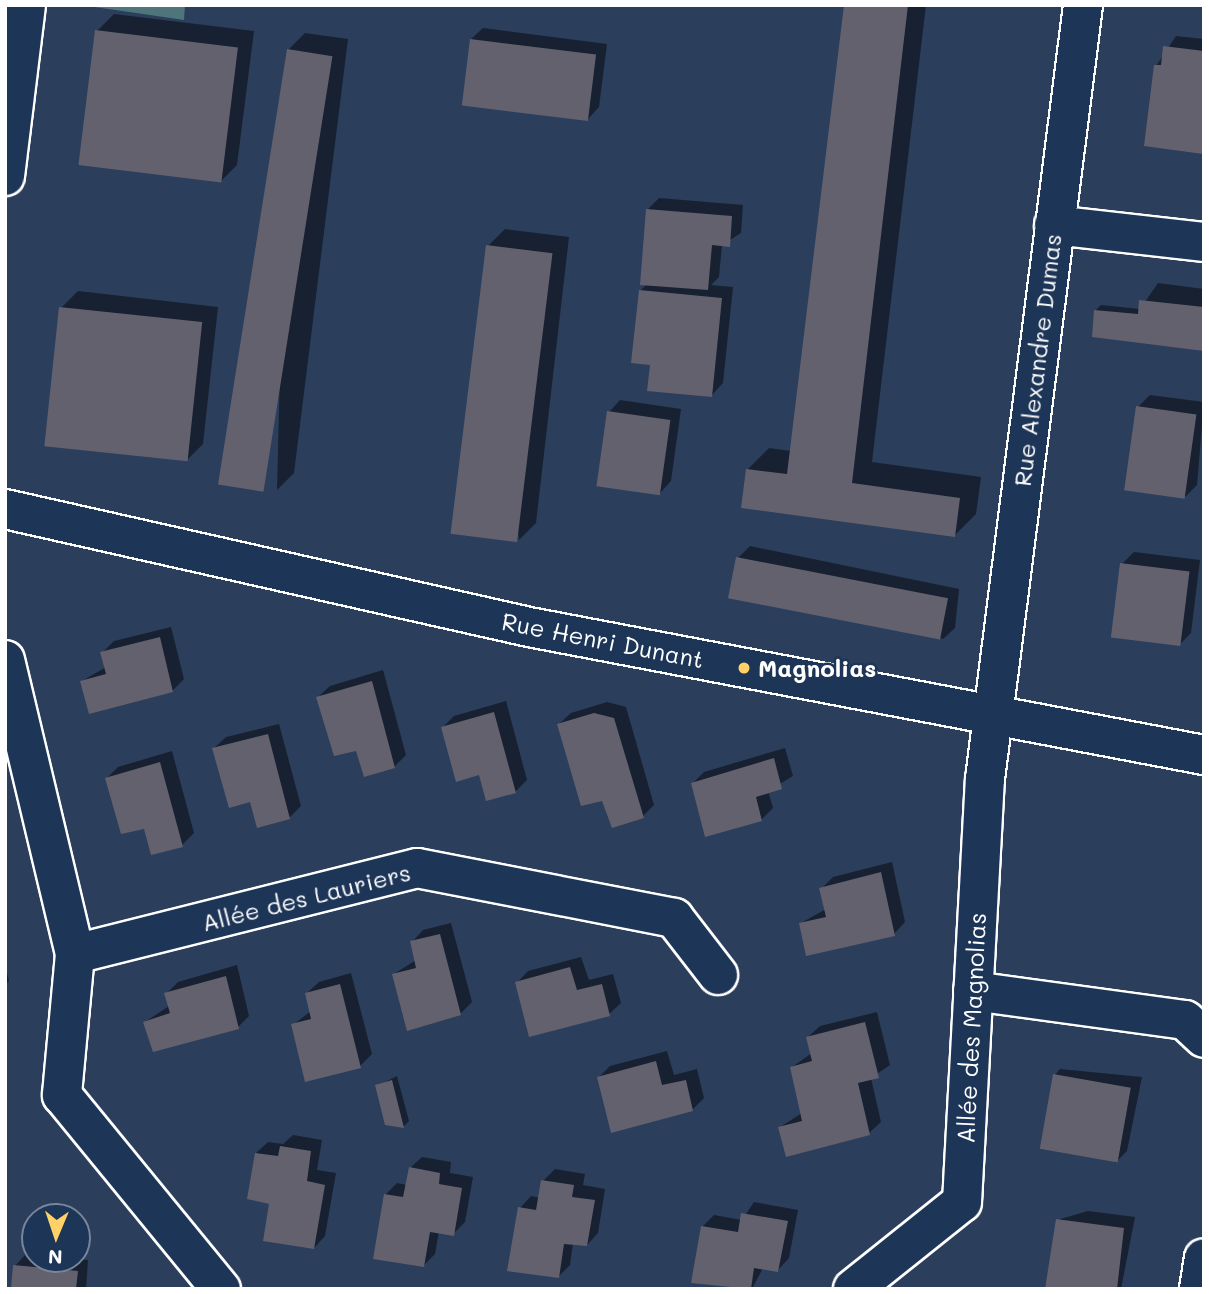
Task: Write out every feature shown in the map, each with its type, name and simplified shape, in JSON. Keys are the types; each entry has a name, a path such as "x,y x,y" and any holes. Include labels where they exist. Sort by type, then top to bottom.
{"street":[{"path":"5,176 26,5"},
{"name":"Rue Alexandre Dumas","path":"993,715 1083,5"},
{"path":"1054,225 1204,242"},
{"name":"Rue Henri Dunant","path":"5,509 529,627 1204,755"},
{"path":"5,660 75,954 62,1095 221,1289"},
{"name":"Allée des Magnolias","path":"853,1289 962,1202 993,715"},
{"name":"Allée des Lauriers","path":"75,954 417,868 674,918 718,975"},
{"path":"974,991 1185,1020 1204,1038"}],"green space":[{"path":"81,5 185,5 184,20"}],"building":[{"path":"844,5 908,5 852,483 960,498 955,537 741,508 746,469 787,474"},
{"path":"95,30 238,48 221,183 78,165"},
{"path":"470,39 596,54 588,121 462,106"},
{"path":"1163,46 1204,51 1203,154 1144,146 1154,65 1161,65"},
{"path":"287,49 332,56 263,492 218,485"},
{"path":"646,209 732,216 730,247 712,245 708,290 640,285"},
{"path":"486,245 553,253 517,542 451,534"},
{"path":"639,290 722,298 712,397 647,391 650,365 631,363"},
{"path":"1139,300 1204,307 1204,351 1092,337 1094,310 1138,314"},
{"path":"59,307 202,322 188,461 44,446"},
{"path":"1136,406 1196,414 1185,499 1124,490"},
{"path":"607,411 670,420 660,495 596,486"},
{"path":"736,557 948,598 940,639 728,598"},
{"path":"1120,563 1189,572 1180,646 1111,637"},
{"path":"160,637 173,692 89,714 80,681 106,674 100,652"},
{"path":"372,681 395,768 364,777 356,751 334,756 316,697"},
{"path":"494,712 516,793 486,801 479,775 456,782 441,727"},
{"path":"594,713 614,718 644,818 612,828 602,801 581,806 557,724"},
{"path":"268,734 290,819 257,828 250,802 229,808 212,748"},
{"path":"774,758 782,789 756,797 762,821 705,837 691,783"},
{"path":"160,762 183,847 151,855 144,829 121,834 105,778"},
{"path":"881,872 895,936 806,956 799,923 826,917 819,888"},
{"path":"440,934 461,1015 407,1031 392,974 416,968 410,941"},
{"path":"570,967 577,990 602,984 610,1016 529,1037 515,982"},
{"path":"226,976 239,1029 153,1052 143,1022 170,1013 164,993"},
{"path":"340,984 361,1068 305,1082 291,1024 311,1019 305,993"},
{"path":"865,1022 879,1078 858,1083 870,1135 786,1157 778,1127 802,1121 790,1067 812,1061 806,1037"},
{"path":"656,1061 662,1085 686,1080 693,1111 611,1133 597,1077"},
{"path":"1053,1074 1131,1088 1118,1163 1040,1149"},
{"path":"392,1080 404,1128 385,1125 375,1085"},
{"path":"280,1146 311,1151 307,1181 325,1185 314,1249 263,1241 269,1204 247,1199 255,1153 278,1156"},
{"path":"409,1167 440,1173 439,1184 462,1188 454,1236 430,1232 424,1267 373,1259 384,1194 403,1197"},
{"path":"541,1180 574,1185 572,1197 595,1200 587,1246 564,1244 559,1278 507,1271 518,1207 536,1210"},
{"path":"741,1213 788,1221 778,1272 754,1268 751,1289 691,1283 701,1226 738,1232"},
{"path":"1056,1219 1124,1228 1117,1289 1045,1289"},
{"path":"13,1265 21,1266 21,1273 78,1273 76,1289 11,1289"}],"place":[{"name":"Magnolias","path":"744,668"}]}
